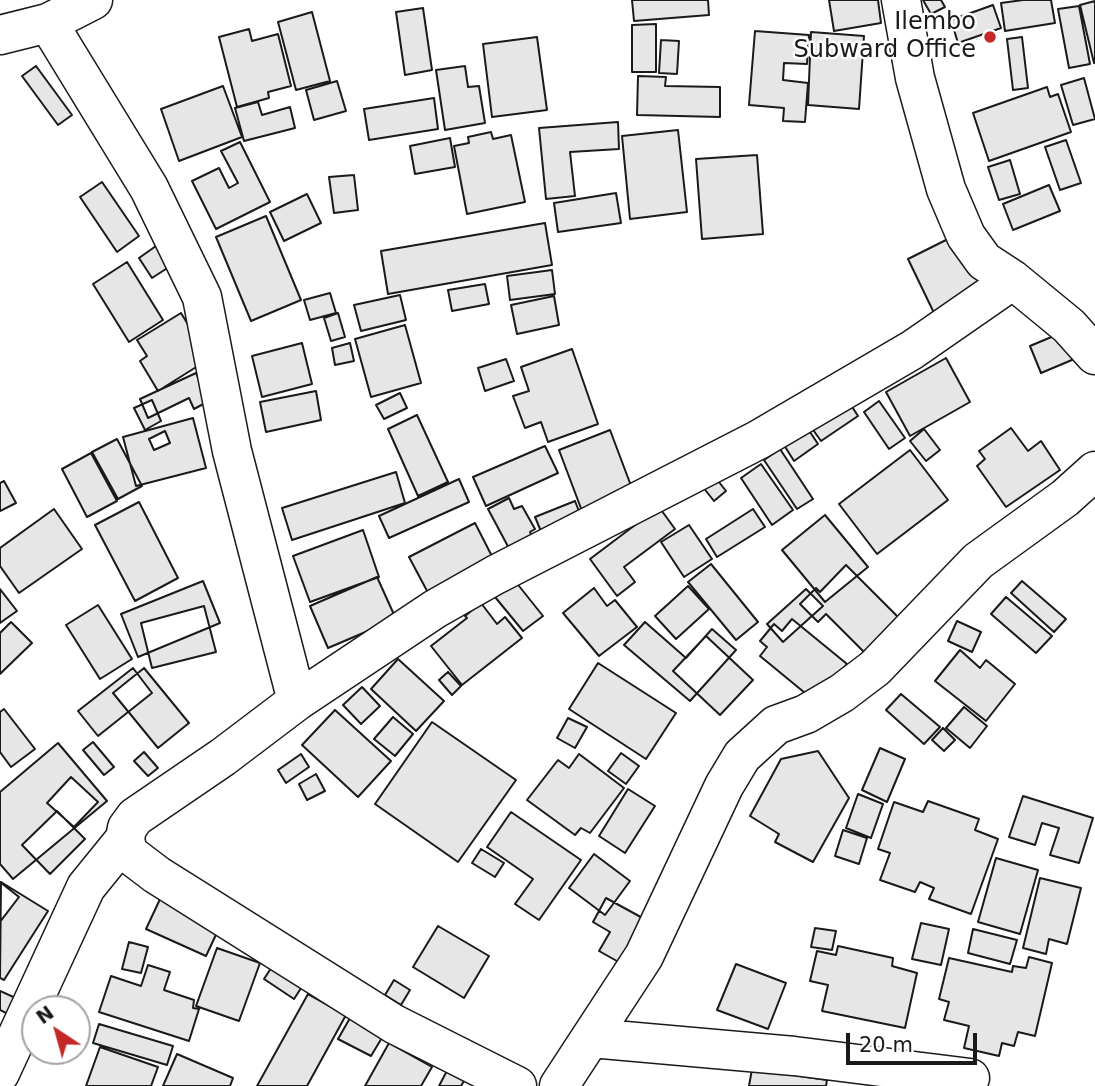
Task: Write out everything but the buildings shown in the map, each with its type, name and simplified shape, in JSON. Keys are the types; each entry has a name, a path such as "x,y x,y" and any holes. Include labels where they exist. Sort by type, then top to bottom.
{"street":[{"path":"0,35 48,23 93,0"},
{"path":"901,0 915,78 946,189 966,236 984,261 1069,326 1095,355"},
{"path":"48,23 149,188 202,298 232,451 297,701"},
{"path":"517,1086 394,1024 140,863 128,852 125,839 127,828 135,817 223,757 297,701 435,609 495,575 758,440 912,350 1013,281"},
{"path":"559,1086 645,957 724,786 742,756 776,725 806,714 842,694 875,668 978,561 1065,498 1095,471"},
{"path":"0,1073 86,887 125,839"},
{"path":"591,1038 794,1056 970,1079"}],"place":[{"name":"Ilembo Subward Office","path":"990,37"}]}
